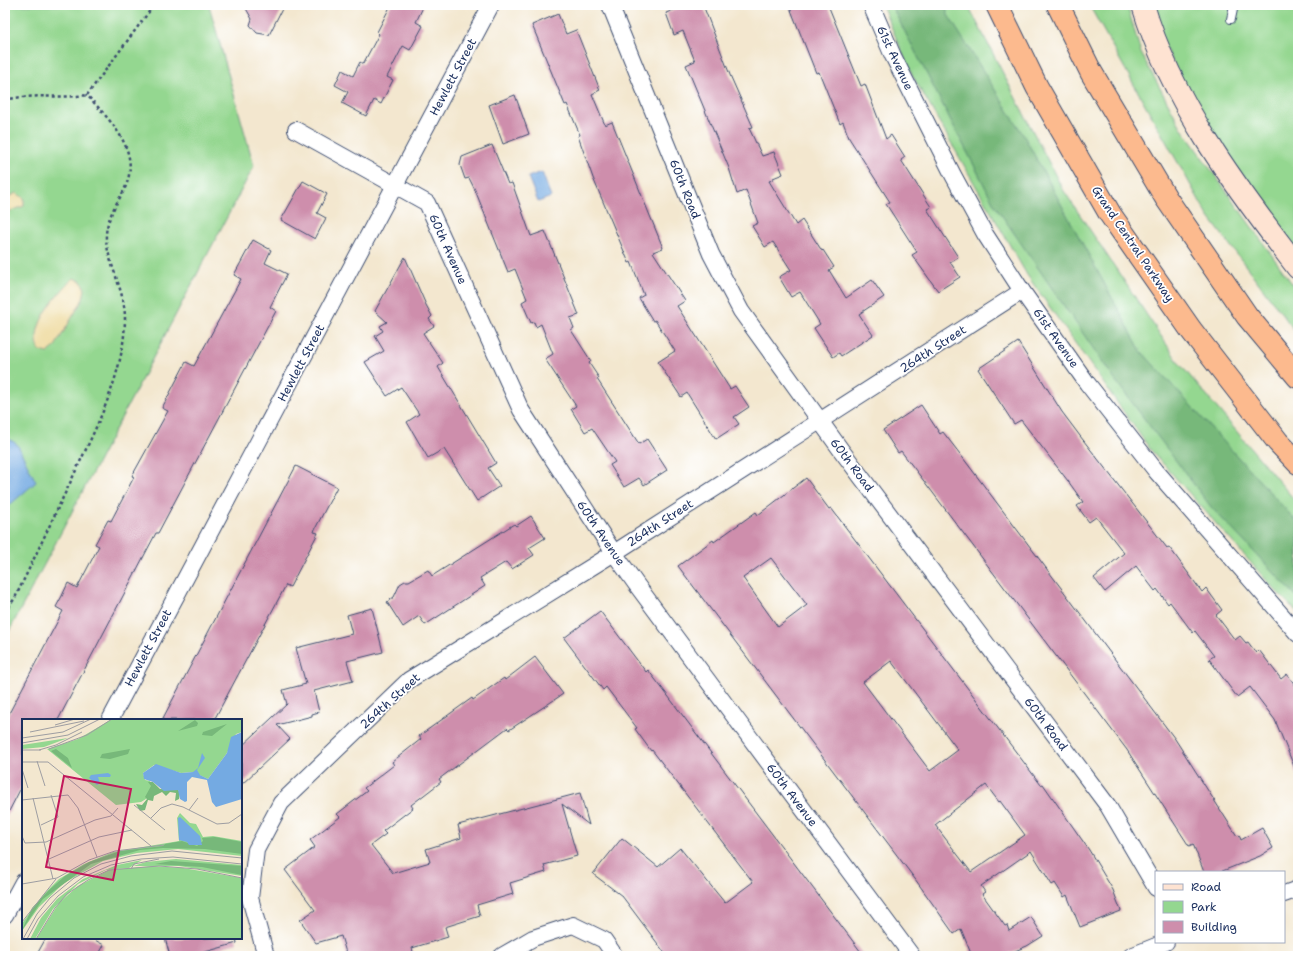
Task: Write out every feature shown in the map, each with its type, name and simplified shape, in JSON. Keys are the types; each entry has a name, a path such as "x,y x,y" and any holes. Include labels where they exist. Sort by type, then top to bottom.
{"highway":[{"name":"Grand Central Parkway","path":"998,5 1037,87 1110,214 1191,330 1278,442 1298,464"},
{"path":"1058,5 1091,72 1166,198 1247,316 1298,377"}],"main road":[{"path":"1143,5 1160,52 1173,82 1194,118 1239,188 1298,268"}],"street":[{"name":"Hewlett Street","path":"111,719 396,186 491,5"},
{"name":"60th Road","path":"610,5 712,254 741,311 820,421 1108,806 1155,886"},
{"name":"61st Avenue","path":"871,5 893,56 953,175 985,234 1022,291 1087,383 1156,471 1298,634"},
{"name":"60th Avenue","path":"296,130 427,203 521,410 614,553 912,956"},
{"name":"264th Street","path":"266,956 250,898 256,850 281,803 410,680 614,553 1022,291"},
{"path":"5,915 22,884"},
{"path":"1285,894 1298,889"},
{"path":"502,956 533,938 573,925 604,940 615,956"},
{"path":"1131,956 1164,943"}],"lane":[{"path":"1231,19 1234,5"}],"path":[{"path":"5,100 34,96 68,98 87,95 154,5"},
{"path":"5,612 15,598 105,410 119,366 123,343 125,318 123,295 106,239 111,216 127,185 129,169 128,154 124,141 113,124 87,95"}],"green space":[{"path":"5,5 209,5 254,166 5,639"},
{"path":"882,5 968,5 1062,188 1179,363 1298,504 1298,613 1275,590 1150,449 1027,275 911,73"},
{"path":"891,5 945,5 948,15 1024,136 1141,351 1298,523 1298,598 1211,507 1115,380 994,204"},
{"path":"1089,5 1127,5 1141,53 1182,129 1298,292 1298,335 1208,216"},
{"path":"1143,5 1298,5 1298,268 1235,182"}],"sand":[{"path":"16,193 24,198 24,206 5,213 5,199"},
{"path":"73,278 81,281 85,289 83,299 54,348 47,353 40,351 37,341 41,321 53,302"}],"water":[{"path":"542,172 551,197 538,202 528,177"},
{"path":"7,438 17,444 36,482 5,509 5,439"}],"building":[{"path":"244,5 284,5 269,35 257,33 250,25 252,19"},
{"path":"391,5 424,5 416,22 423,26 410,50 403,46 387,77 393,80 381,104 374,100 366,116 342,103 348,92 335,85 342,70 353,76 360,62 363,64 379,34 377,32"},
{"path":"686,5 703,5 730,75 753,127 749,128 762,156 774,152 783,174 769,181 796,225 802,220 822,251 823,250 834,267 829,270 846,298 872,280 884,297 859,314 873,335 841,356 839,353 833,357 814,328 820,324 800,292 791,297 779,277 791,270 773,242 765,247 752,226 758,223 746,190 737,194 729,168 686,65 695,61 683,31 674,35 666,13"},
{"path":"789,5 828,5 861,86 865,84 886,139 891,135 905,157 901,160 931,207 927,209 958,257 950,262 960,277 938,291 912,255 917,252 886,204 890,202 849,138 843,122 840,124 819,72 816,73"},
{"path":"558,14 566,34 576,30 600,90 592,94 605,125 612,122 663,248 653,252 685,301 677,306 730,389 735,386 749,407 734,417 739,424 716,439 687,393 681,397 658,362 675,351 655,320 653,321 639,298 644,295 631,262 629,263 593,178 578,136 580,135 567,104 565,105 532,25"},
{"path":"515,95 529,134 503,144 489,105"},
{"path":"492,145 508,184 512,183 531,236 545,231 579,315 570,318 574,328 571,330 591,361 589,363 599,378 597,379 639,444 647,439 667,470 644,485 639,478 624,487 610,465 615,462 592,428 585,432 571,409 576,406 545,359 553,354 541,324 536,327 534,322 531,323 522,302 527,299 515,269 508,272 475,190 469,178 465,179 460,165 462,157"},
{"path":"303,181 327,194 317,213 326,218 315,239 281,220"},
{"path":"253,240 271,250 265,263 287,274 270,307 276,311 158,533 156,533 59,719 22,719 22,786 5,819 5,721 63,611 56,607 68,583 77,588 99,546 95,544 108,520 111,521 134,477 132,476 168,411 162,408 186,362 194,366 241,279 234,275"},
{"path":"405,257 432,316 429,319 434,326 423,333 443,363 438,367 496,463 488,468 500,486 477,501 444,449 428,458 407,422 419,414 401,387 387,396 365,362 384,351 375,336 383,331 380,326 387,322 375,311"},
{"path":"1018,342 1062,412 1080,436 1167,548 1169,547 1202,592 1206,588 1222,610 1216,615 1235,640 1240,636 1246,643 1248,642 1256,653 1259,650 1281,679 1287,674 1298,689 1298,776 1275,720 1250,687 1237,697 1209,659 1214,656 1195,631 1193,633 1170,602 1168,604 1157,589 1155,591 1136,566 1105,592 1094,578 1124,553 1096,517 1089,522 1077,506 1083,502 1068,481 1021,420 1014,424 978,369"},
{"path":"921,405 940,434 943,432 960,454 1175,739 1237,836 1239,835 1241,840 1262,828 1273,848 1260,856 1222,871 1204,871 1193,844 1189,846 1127,750 901,451 898,453 883,430"},
{"path":"296,466 337,487 315,529 314,532 318,533 290,587 286,585 215,719 163,719"},
{"path":"806,478 829,509 831,508 1041,785 1043,784 1089,850 1113,890 1121,911 1080,927 1067,895 1064,897 1055,883 1052,885 1031,851 981,886 985,892 982,894 1005,926 1007,925 1009,931 1031,917 1043,936 1027,946 1003,956 972,956 961,929 954,934 915,879 678,566 713,540 714,542 756,512 758,515","holes":["771,558 807,605 778,627 743,578","891,661 958,750 930,771 863,682","986,785 1025,835 971,872 935,825"]},
{"path":"531,516 545,538 529,548 534,555 512,569 506,562 480,578 485,586 425,625 419,616 403,627 387,602 394,597 400,584 405,581 409,581 428,570 432,576 514,524 516,526"},
{"path":"372,608 383,652 347,661 353,681 314,691 319,712 312,714 312,716 277,725 290,739 242,784 242,746 287,704 283,690 306,684 296,648 352,634 347,615"},
{"path":"600,611 646,672 648,670 665,692 864,956 667,956 622,896 593,874 622,838 658,867 680,848 725,903 753,882 652,750 651,751 635,729 637,728 606,687 603,690 564,638"},
{"path":"535,657 563,694 509,730 507,728 439,779 441,782 411,805 413,808 383,831 386,834 371,845 393,873 430,862 426,849 461,838 458,825 580,793 589,825 562,804 577,856 544,865 546,872 510,883 513,894 477,905 480,916 445,927 448,937 412,948 414,956 347,956 341,936 316,943 300,920 315,910 285,870 315,847 310,840 340,817 337,814 367,791 364,788 394,765 392,762 421,739 419,736 472,698 473,700 504,678 505,680"},
{"path":"45,939 93,939 104,945 98,956 36,956"},
{"path":"165,939 236,939 237,943 191,956 170,956"}]}
